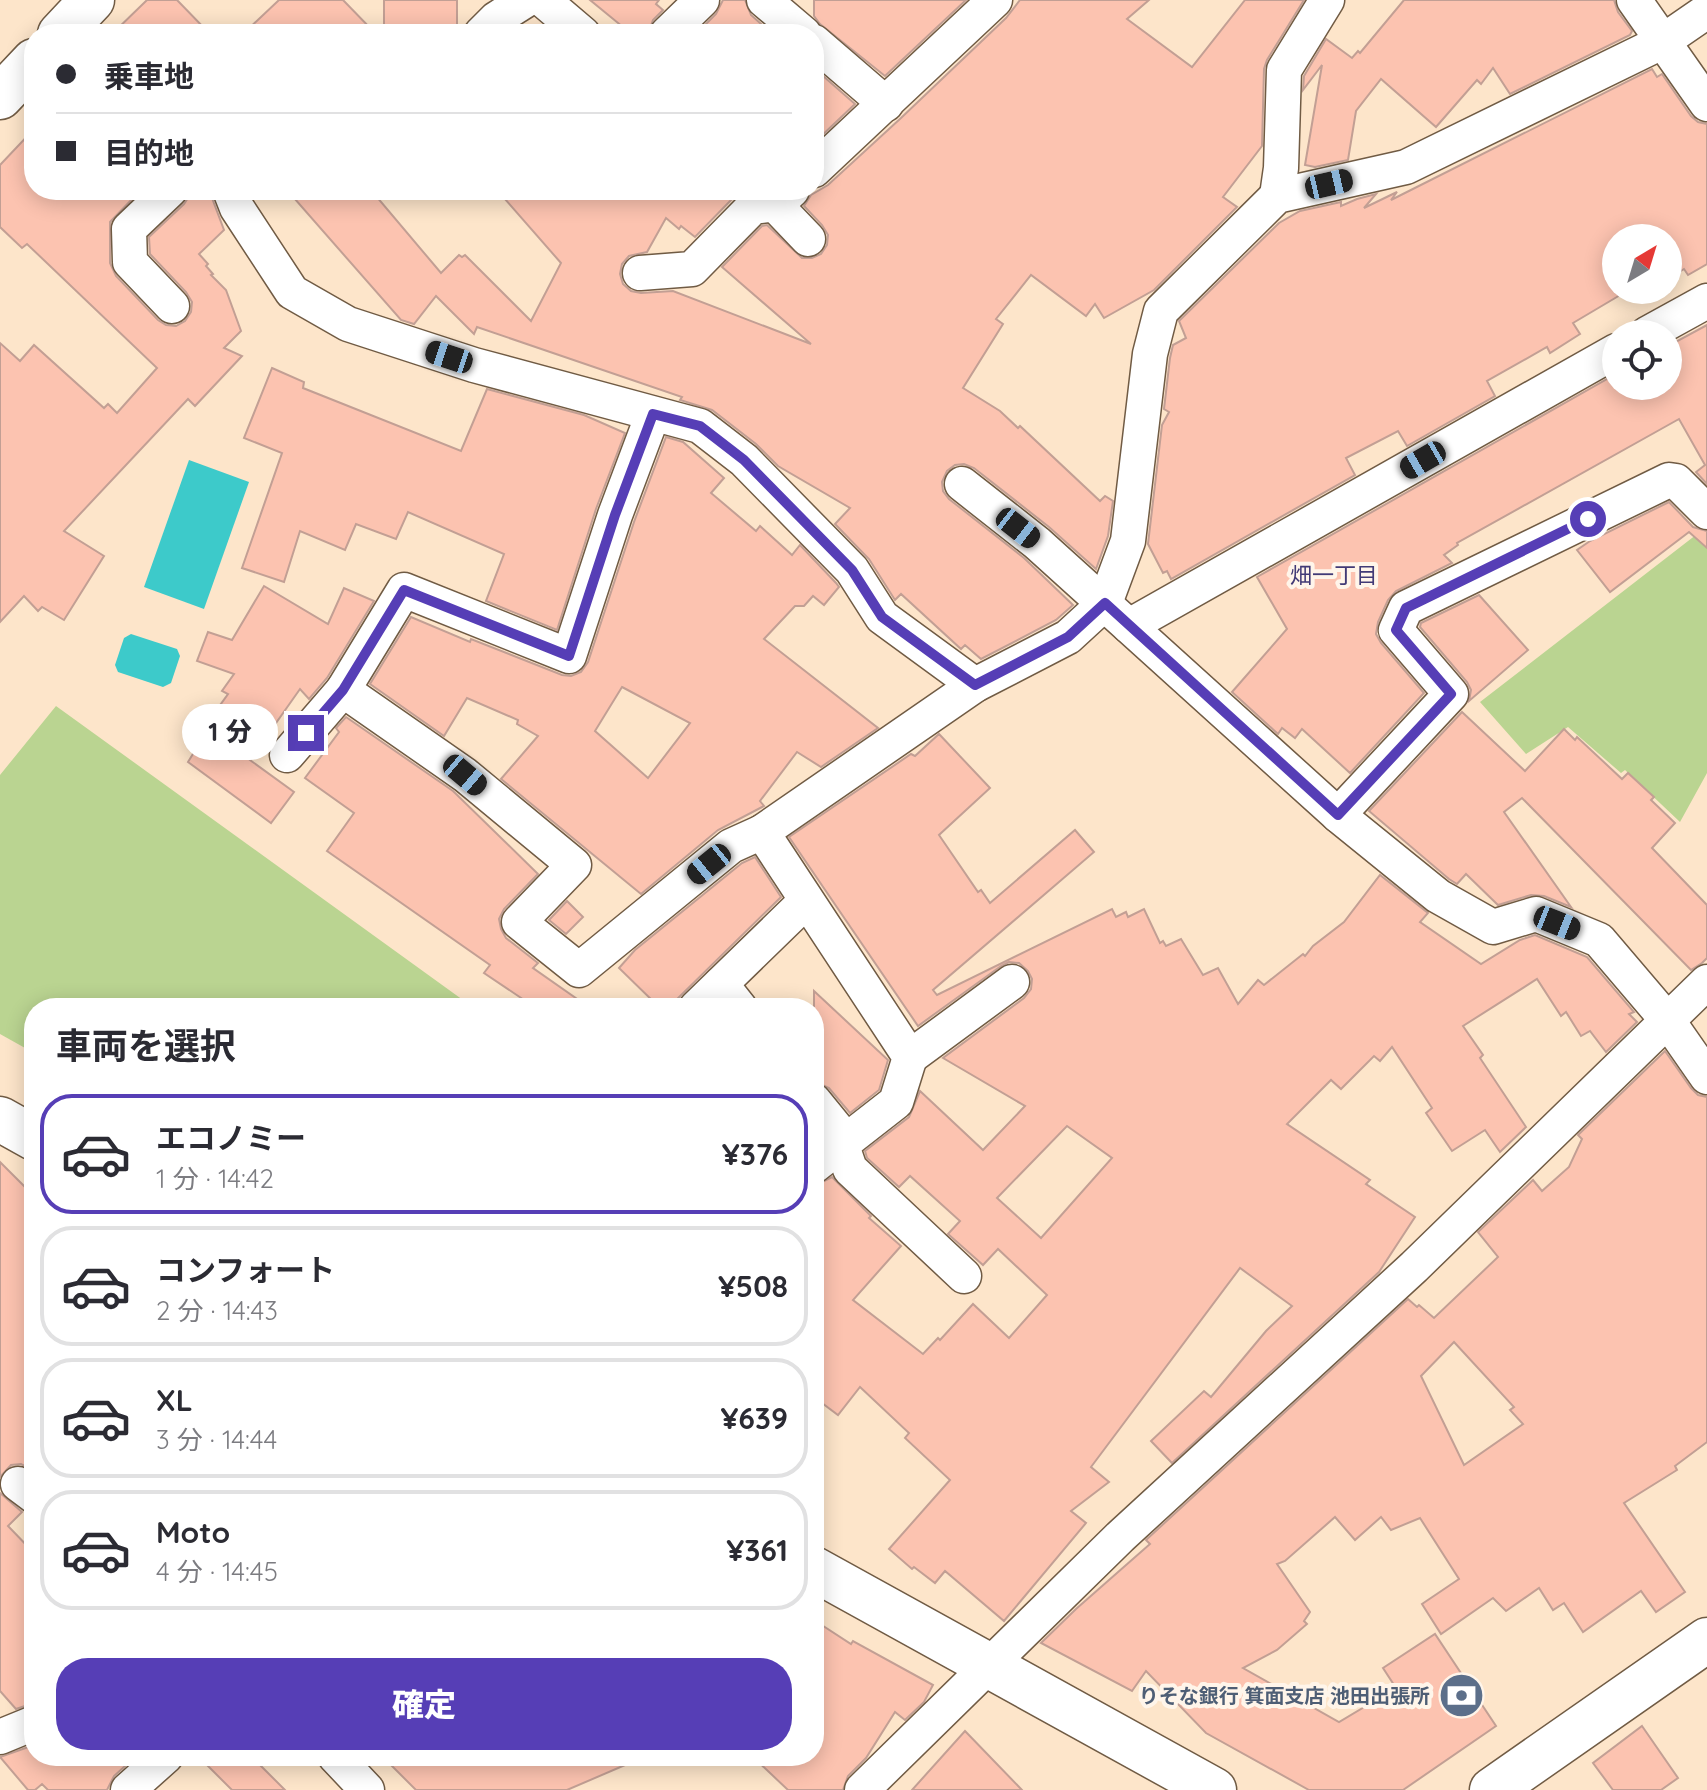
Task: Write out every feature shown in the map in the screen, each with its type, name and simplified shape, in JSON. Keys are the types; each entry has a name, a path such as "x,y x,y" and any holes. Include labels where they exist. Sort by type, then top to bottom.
{"street":[{"path":"491,24 526,0"},
{"path":"543,0 571,24"},
{"path":"677,24 702,0"},
{"path":"764,0 792,24"},
{"path":"824,161 995,0"},
{"path":"1277,196 1281,168 1284,70 1327,0"},
{"path":"1634,0 1707,104"},
{"path":"343,690 465,775 574,865 519,922 579,970 731,846 762,832 975,685 1068,637 1105,603 1128,541 1150,354 1161,311 1277,196 1406,167 1662,42 1707,11"},
{"path":"824,51 886,104"},
{"path":"0,97 24,72"},
{"path":"159,200 129,229 130,262 172,306"},
{"path":"241,200 292,292 348,324 474,365 700,426 744,460 852,570 882,617 975,685"},
{"path":"640,273 692,269 753,207 767,200"},
{"path":"781,200 808,239"},
{"path":"1672,320 1707,301"},
{"path":"1129,626 1602,359"},
{"path":"287,755 343,690 404,590 569,656 615,515 653,414"},
{"path":"1338,815 1451,694 1396,630 1406,608 1669,480 1676,481 1707,512"},
{"path":"962,484 1037,543 1338,815 1438,896 1493,927 1536,914 1599,940 1668,1021 1707,1077"},
{"path":"762,832 910,1057"},
{"path":"730,996 806,901"},
{"path":"824,1158 896,1102 910,1057 1012,982"},
{"path":"862,1790 1120,1537 1425,1256 1707,982"},
{"path":"824,1113 836,1128 850,1169 964,1276"},
{"path":"0,1119 24,1132"},
{"path":"824,1575 1214,1790"},
{"path":"1492,1790 1707,1640"},
{"path":"0,1737 24,1727"},
{"path":"128,1790 155,1766"},
{"path":"344,1766 367,1790"}],"green space":[{"path":"1701,531 1707,536 1707,773 1680,822 1625,770 1621,773 1568,727 1526,754 1480,702"},
{"path":"56,706 460,998 24,998 24,1047 0,1034 0,775"}],"water":[{"path":"189,460 249,482 204,609 144,587"},
{"path":"131,634 177,649 180,656 171,683 163,687 118,672 115,665 124,638"}],"building":[{"path":"147,0 177,0 200,24 122,24"},
{"path":"279,0 343,0 366,24 254,24"},
{"path":"384,0 457,0 457,24 384,24"},
{"path":"590,0 659,0 656,4 663,10 652,24 619,24"},
{"path":"723,0 745,0 751,15 761,24 706,24"},
{"path":"814,0 966,0 885,76 814,16"},
{"path":"1020,0 1149,0 1127,19 1192,67 1245,0 1304,0 1264,69 1262,146 1223,197 1237,207 1154,290 1104,318 1095,304 1086,316 1031,275 996,319 1003,324 963,388 1000,411 1018,428 1020,426 1100,501 1105,496 1113,501 1108,536 1096,569 974,468 955,465 947,471 942,482 943,491 949,499 1024,558 1073,605 1056,620 981,659 965,645 961,649 901,594 895,600 869,559 835,524 850,508 778,466 756,444 712,410 477,327 474,334 436,296 414,324 401,320 296,200 379,200 441,273 459,255 465,255 531,321 561,263 506,200 731,200 695,237 666,218 647,252 629,256 622,264 620,274 623,284 631,291 641,293 673,291 811,344 722,267 762,226 767,225 802,258 821,254 827,245 828,235 804,206 808,200 824,200 824,187 1006,18"},
{"path":"1404,0 1614,0 1618,12 1632,31 1630,35 1510,94 1493,68 1481,84 1477,80 1436,127 1381,79 1356,111 1348,160 1315,167 1305,165 1322,65 1303,90 1304,76 1326,39 1352,58 1358,51 1360,53"},
{"path":"1652,69 1657,77 1662,74 1691,116 1707,124 1707,264 1688,275 1682,270 1682,224 1602,224 1602,304 1605,304 1573,323 1580,334 1550,353 1547,347 1487,381 1495,396 1407,446 1398,431 1346,458 1355,475 1171,579 1167,571 1163,573 1148,544 1162,425 1169,412 1164,409 1170,358 1173,345 1186,338 1179,321 1279,223 1300,211 1341,202 1341,206 1376,194 1364,208 1397,192 1391,200"},
{"path":"824,77 855,104 824,133"},
{"path":"24,140 24,200 131,200 110,222 110,263 116,276 166,325 176,326 185,321 191,312 192,302 150,254 149,237 187,200 213,200 224,230 199,254 208,264 206,266 211,275 226,290 241,331 224,348 242,356 195,406 188,399 64,531 104,556 64,620 42,607 38,611 24,596 0,622 0,343 20,361 34,345 104,408 108,404 117,413 157,368 27,244 22,248 0,227 0,165"},
{"path":"1707,325 1707,484 1696,472 1705,465 1679,419 1457,543 1444,555 1452,563 1396,591 1388,600 1376,634 1424,693 1350,773 1302,729 1295,738 1282,728 1278,734 1232,692 1287,629 1257,577 1602,382 1602,400 1682,400 1682,338"},
{"path":"272,368 304,382 303,388 461,451 487,389 584,415 625,433 596,509 557,630 486,601 504,554 408,512 396,539 356,524 345,550 300,531 284,582 242,568 282,453 244,438"},
{"path":"666,437 683,442 724,478 711,493 756,531 760,526 792,555 800,545 839,587 824,605 813,596 804,606 795,606 764,639 878,728 821,767 797,752 760,801 764,806 718,830 641,894 501,779 538,736 517,724 518,720 467,698 444,736 370,684 411,617 562,675 581,672 588,662","holes":["622,687 690,723 648,778 595,731"]},
{"path":"1669,502 1693,527 1707,531 1707,548 1689,532 1610,592 1577,550"},
{"path":"264,586 328,624 344,588 374,601 327,678 309,699 300,689 250,760 294,792 271,823 188,762 209,728 205,726 228,694 222,691 234,674 197,661 208,632 232,640"},
{"path":"1479,595 1528,650 1469,701 1471,690 1467,682 1420,627 1421,623"},
{"path":"1462,712 1525,771 1564,729 1575,740 1577,737 1622,779 1628,773 1654,797 1651,800 1675,823 1652,848 1707,905 1707,958 1702,963 1691,970 1522,798 1504,812 1571,907 1544,896 1531,895 1498,905 1466,874 1457,884 1449,879 1369,811"},
{"path":"346,717 453,791 538,874 504,909 499,919 501,929 506,938 538,963 533,968 576,998 521,998 484,973 490,965 327,851 354,813 305,778 339,732 336,728"},
{"path":"939,734 990,788 939,835 978,892 981,890 990,903 1075,830 1094,852 933,990 937,995 1112,909 1116,917 1126,912 1128,917 1144,909 1160,943 1163,941 1166,946 1181,939 1203,975 1218,968 1238,1004 1258,980 1264,985 1303,954 1305,956 1344,922 1380,875 1428,913 1420,922 1481,964 1520,940 1535,935 1587,957 1634,1012 1629,1014 1637,1022 1606,1052 1590,1031 1581,1036 1566,1012 1561,1016 1537,979 1463,1026 1483,1055 1480,1058 1526,1127 1500,1152 1485,1130 1452,1151 1426,1113 1432,1108 1392,1047 1380,1061 1374,1056 1341,1089 1331,1080 1287,1124 1370,1180 1366,1184 1415,1217 1379,1272 1172,1463 1151,1441 1204,1391 1211,1397 1266,1331 1292,1306 1240,1268 1091,1467 1109,1482 1071,1511 1086,1523 1004,1621 945,1571 935,1583 914,1567 912,1569 889,1549 950,1480 905,1438 909,1433 860,1387 838,1415 824,1404 824,1181 832,1177 871,1216 869,1218 901,1246 853,1300 923,1354 973,1304 1009,1338 1047,1295 998,1249 983,1265 948,1234 960,1221 910,1176 899,1187 867,1158 865,1151 909,1117 920,1091 983,1150 1025,1106 943,1058 1024,998 1031,989 1032,979 1028,971 1019,963 1009,962 1001,966 918,1026 789,837 911,754 915,756","holes":["1067,1126 1112,1158 1041,1238 997,1198"]},
{"path":"755,857 781,897 678,998 650,998 619,968 635,950 742,863"},
{"path":"567,901 583,917 566,934 549,920"},
{"path":"824,1000 888,1060 879,1090 850,1113 824,1086"},
{"path":"1665,1051 1691,1088 1698,1095 1707,1097 1707,1442 1675,1466 1677,1470 1624,1503 1685,1592 1656,1612 1641,1591 1583,1632 1564,1603 1553,1610 1539,1588 1506,1611 1493,1598 1441,1634 1422,1604 1459,1579 1420,1518 1391,1530 1381,1517 1355,1540 1335,1517 1285,1561 1277,1564 1310,1612 1304,1621 1307,1624 1277,1650 1243,1668 1339,1722 1396,1688 1383,1668 1435,1634 1496,1726 1403,1790 1309,1790 1206,1733 1146,1671 1132,1691 1041,1643 1150,1544 1146,1540 1408,1299 1434,1318 1498,1257 1478,1232 1533,1180 1542,1191 1569,1167 1582,1139 1578,1135","holes":["1454,1342 1514,1407 1510,1410 1523,1424 1464,1465 1421,1376"]},
{"path":"0,1162 24,1186 24,1466 11,1465 0,1477"},
{"path":"0,1493 22,1512 8,1526 24,1543 24,1706 16,1709 0,1691"},
{"path":"824,1626 851,1644 853,1641 933,1685 924,1702 905,1720 895,1712 866,1758 848,1776 843,1790 788,1790 763,1766 824,1766"},
{"path":"1642,1726 1678,1778 1661,1790 1613,1790 1593,1763"},
{"path":"965,1731 1022,1790 912,1790"},
{"path":"24,1749 24,1766 125,1766 114,1776 107,1790 48,1790 42,1784 35,1790 28,1790 0,1757"},
{"path":"208,1766 261,1766 285,1790 232,1790"},
{"path":"392,1766 623,1766 567,1790 416,1790"}],"place":[{"name":"りそな銀行 箕面支店 池田出張所","path":"1461,1695"}],"district":[{"name":"畑一丁目","path":"1334,575"}],"route":[{"path":"306,733 343,690 404,590 569,656 615,515 653,414 700,426 744,460 852,570 882,617 975,685 1068,637 1105,603 1338,815 1451,694 1396,630 1406,608 1588,519"}]}
